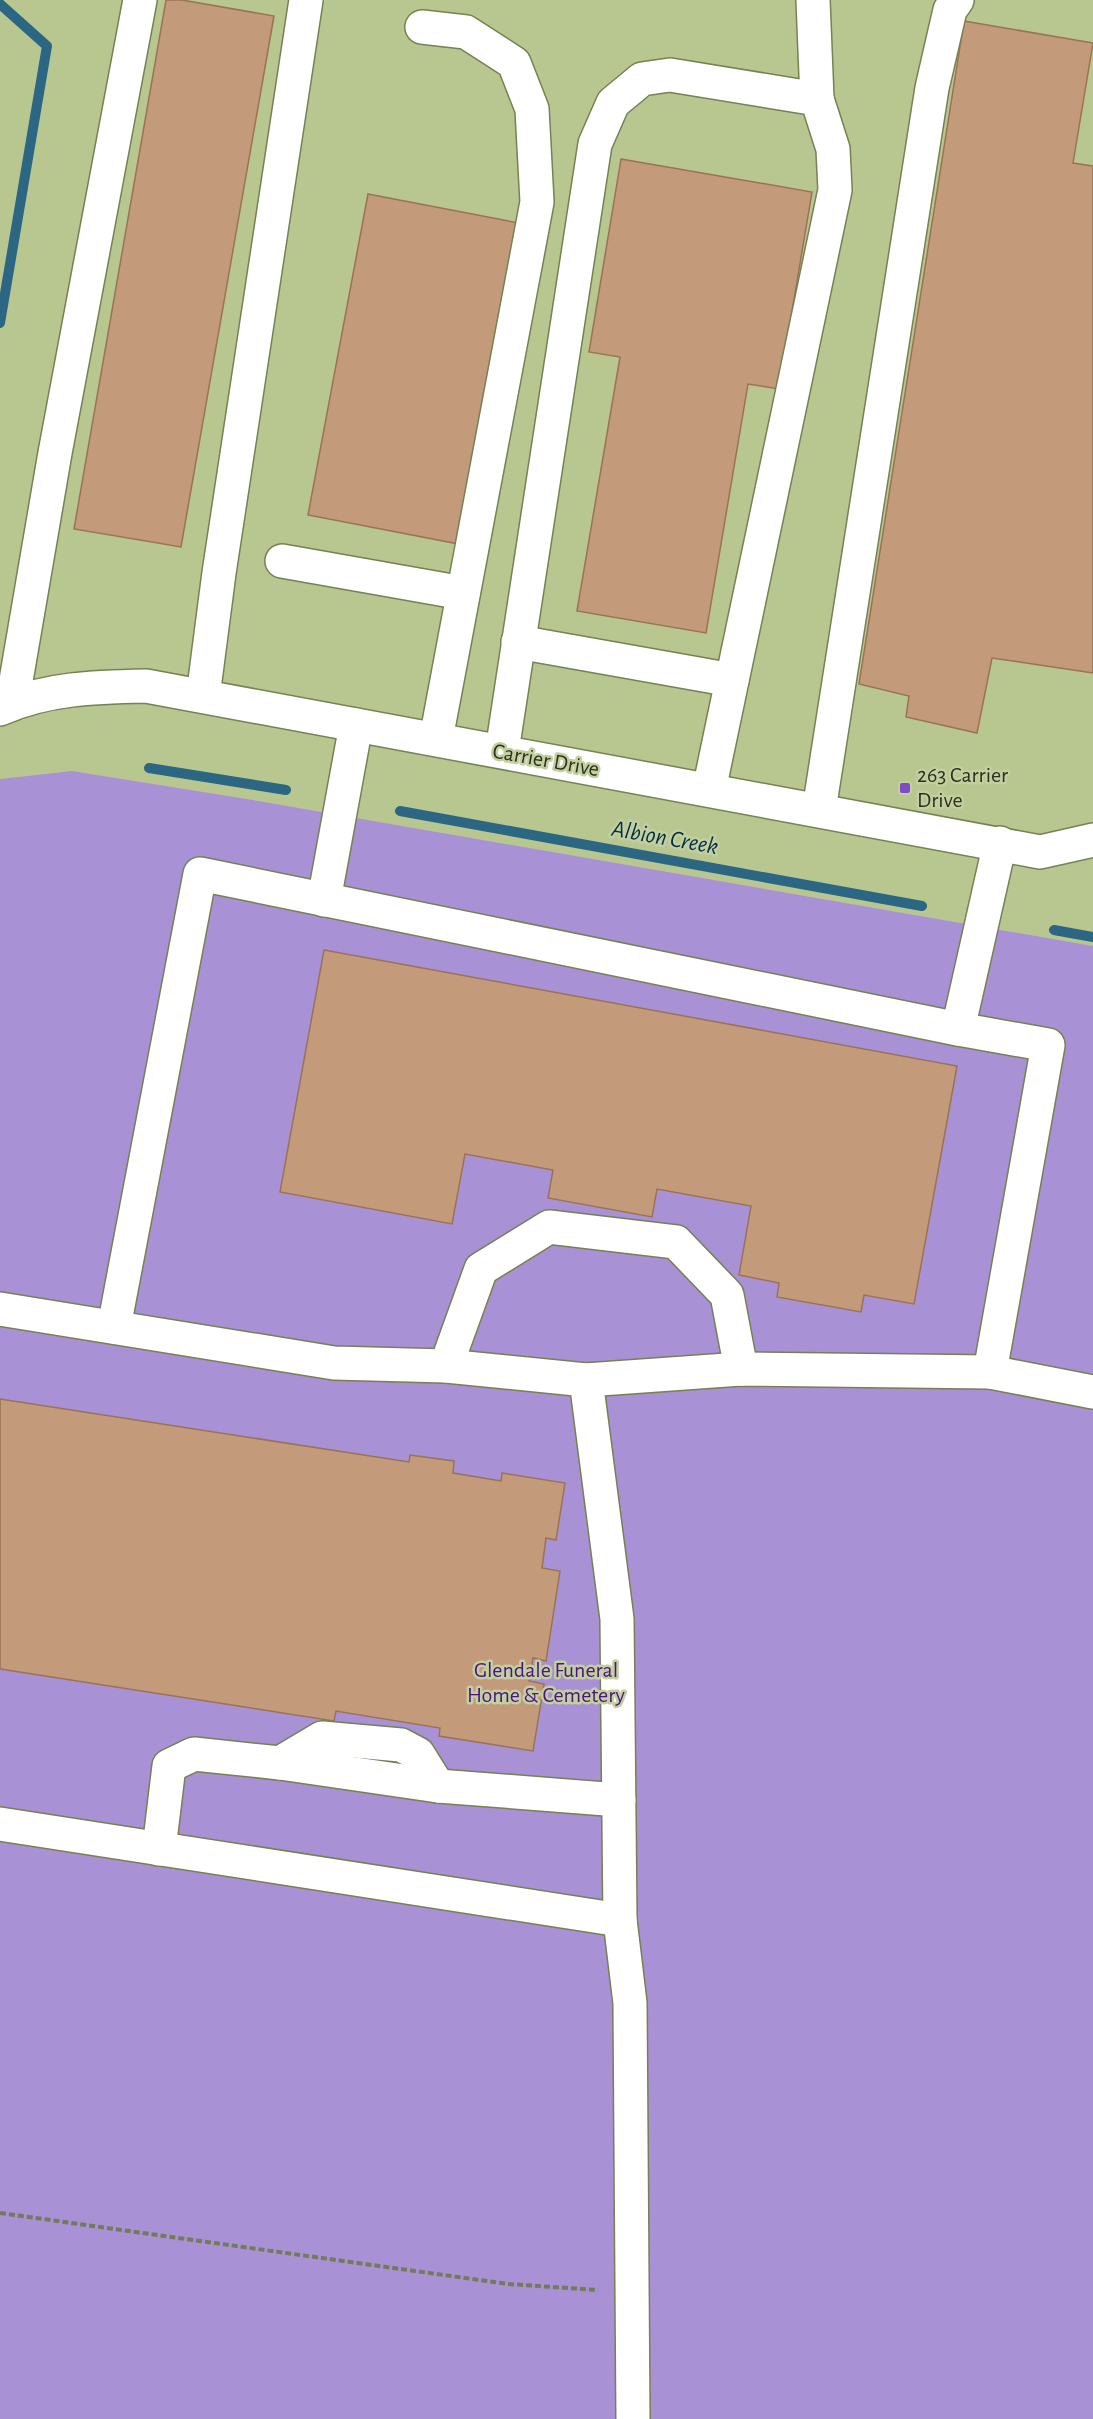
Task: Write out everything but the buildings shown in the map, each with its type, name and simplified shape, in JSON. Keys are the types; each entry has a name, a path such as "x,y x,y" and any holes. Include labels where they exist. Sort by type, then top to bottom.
{"street":[{"path":"6,706 140,0"},
{"path":"203,696 219,573 306,0"},
{"path":"709,790 835,190 833,148 817,99 813,0"},
{"path":"819,810 932,88 950,10 957,0"},
{"path":"422,27 466,32 514,63 532,109 537,202 436,739"},
{"path":"502,752 595,144 613,103 642,79 670,75 817,99"},
{"path":"282,561 463,592"},
{"path":"518,642 732,680"},
{"name":"Carrier Drive","path":"6,706 76,688 146,686 1040,852 1093,840"},
{"path":"324,900 356,725"},
{"path":"958,1029 1000,843"},
{"path":"114,1327 200,874 958,1029 1048,1045 990,1372"},
{"path":"446,1366 481,1269 549,1227 676,1242 727,1295 741,1369"},
{"path":"0,1309 334,1363 446,1366 586,1380 741,1369 990,1372 1093,1392"},
{"path":"586,1380 617,1619 621,1920 630,2003 633,2419"},
{"path":"159,1849 169,1766 194,1754 280,1763 322,1738 400,1745 418,1754 438,1786 620,1800"},
{"path":"0,1824 621,1920"}],"path":[{"path":"0,2213 507,2284 632,2292"}],"shaded area":[{"path":"0,0 1093,0 1093,946 247,799 72,771 0,779"}],"green space":[{"name":"Glendale Funeral Home & Cemetery","path":"72,771 247,799 1093,946 1093,2419 0,2419 0,779"}],"waterway":[{"name":"Albion Creek","path":"0,4 47,46 0,323"},
{"name":"Albion Creek","path":"149,768 286,790"},
{"name":"Albion Creek","path":"400,811 922,906"},
{"name":"Albion Creek","path":"1054,930 1093,937"}],"place":[{"name":"263 Carrier Drive","path":"905,788"}]}
